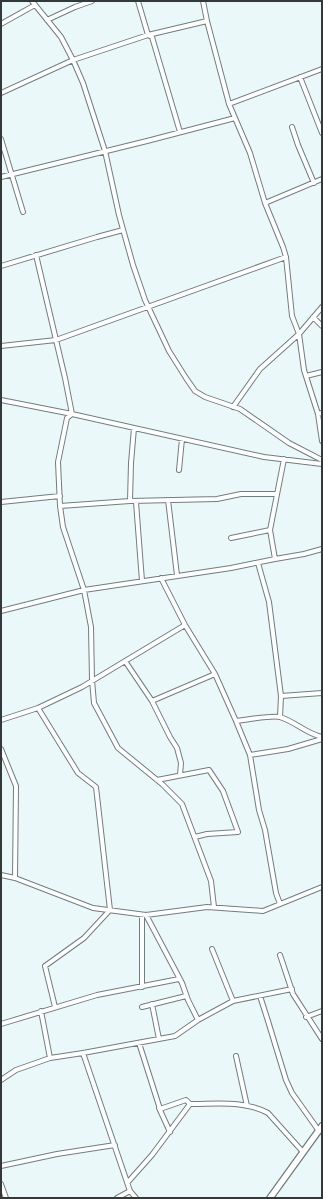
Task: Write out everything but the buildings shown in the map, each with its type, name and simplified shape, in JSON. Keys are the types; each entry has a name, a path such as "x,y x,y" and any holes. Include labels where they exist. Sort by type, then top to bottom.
{"street":[{"path":"47,20 92,1"},
{"path":"138,1 148,35 152,37 180,132"},
{"path":"203,1 229,104 250,153 266,203 284,247 292,316 299,334 306,376 320,413 322,441"},
{"path":"1,24 34,3 61,37 74,60 92,109 105,151 123,230 133,265 148,306 169,351 195,391 205,397 240,409 289,443 322,460"},
{"path":"1,93 74,60 148,35 207,21"},
{"path":"229,104 322,69"},
{"path":"300,77 322,133"},
{"path":"1,177 234,118"},
{"path":"292,126 298,145 314,183"},
{"path":"1,139 23,212"},
{"path":"266,203 322,179"},
{"path":"1,266 97,236 123,230"},
{"path":"36,255 72,414"},
{"path":"1,346 56,340 286,257"},
{"path":"233,407 260,370 299,334 322,307"},
{"path":"313,317 322,326"},
{"path":"306,376 322,372"},
{"path":"1,400 72,414 264,458 322,464"},
{"path":"72,414 67,418 58,462 60,506 63,527 84,590 91,626 94,703 118,748 157,780 182,804 211,881 214,907"},
{"path":"130,501 134,428"},
{"path":"179,470 182,439"},
{"path":"275,559 270,530 284,459"},
{"path":"60,506 130,501 217,499 241,494 276,494"},
{"path":"1,502 60,496"},
{"path":"168,500 177,575"},
{"path":"136,502 142,581"},
{"path":"231,538 270,530"},
{"path":"1,611 84,590 258,563 322,549"},
{"path":"258,563 269,602 280,696 280,717"},
{"path":"161,578 185,625 215,674 250,755 259,810 265,830 276,892 280,904"},
{"path":"1,720 38,708 82,687 185,625"},
{"path":"125,661 152,700 179,754 181,763 180,775"},
{"path":"152,700 215,674"},
{"path":"280,696 322,693"},
{"path":"38,708 78,773 96,787 110,910 84,938 45,966 55,1007"},
{"path":"236,720 278,716 295,724 311,735 322,738"},
{"path":"250,755 288,749 322,738"},
{"path":"1,749 16,786 15,878"},
{"path":"157,780 208,770 223,791 238,832 207,834 195,837"},
{"path":"1,875 15,878 93,908 144,915 207,907 263,911 322,887"},
{"path":"144,915 179,979 198,1020"},
{"path":"142,987 144,915"},
{"path":"212,949 233,1001"},
{"path":"280,955 293,994 306,1017 322,1040"},
{"path":"1,1024 97,995 179,979"},
{"path":"1,1080 16,1070 50,1058 175,1036 198,1020 233,1001 292,989"},
{"path":"142,1007 186,996"},
{"path":"260,996 286,1080 292,1093 320,1128 270,1198"},
{"path":"152,1004 158,1039"},
{"path":"41,1011 50,1058"},
{"path":"306,1017 322,1011"},
{"path":"139,1043 160,1109 170,1132"},
{"path":"83,1053 130,1191 136,1198"},
{"path":"236,1056 247,1106"},
{"path":"160,1109 186,1100 190,1104 238,1103 268,1113 303,1152"},
{"path":"128,1182 152,1155 190,1104"},
{"path":"1,1166 57,1154 114,1145"},
{"path":"1,1184 6,1198"},
{"path":"117,1198 130,1191"}]}
